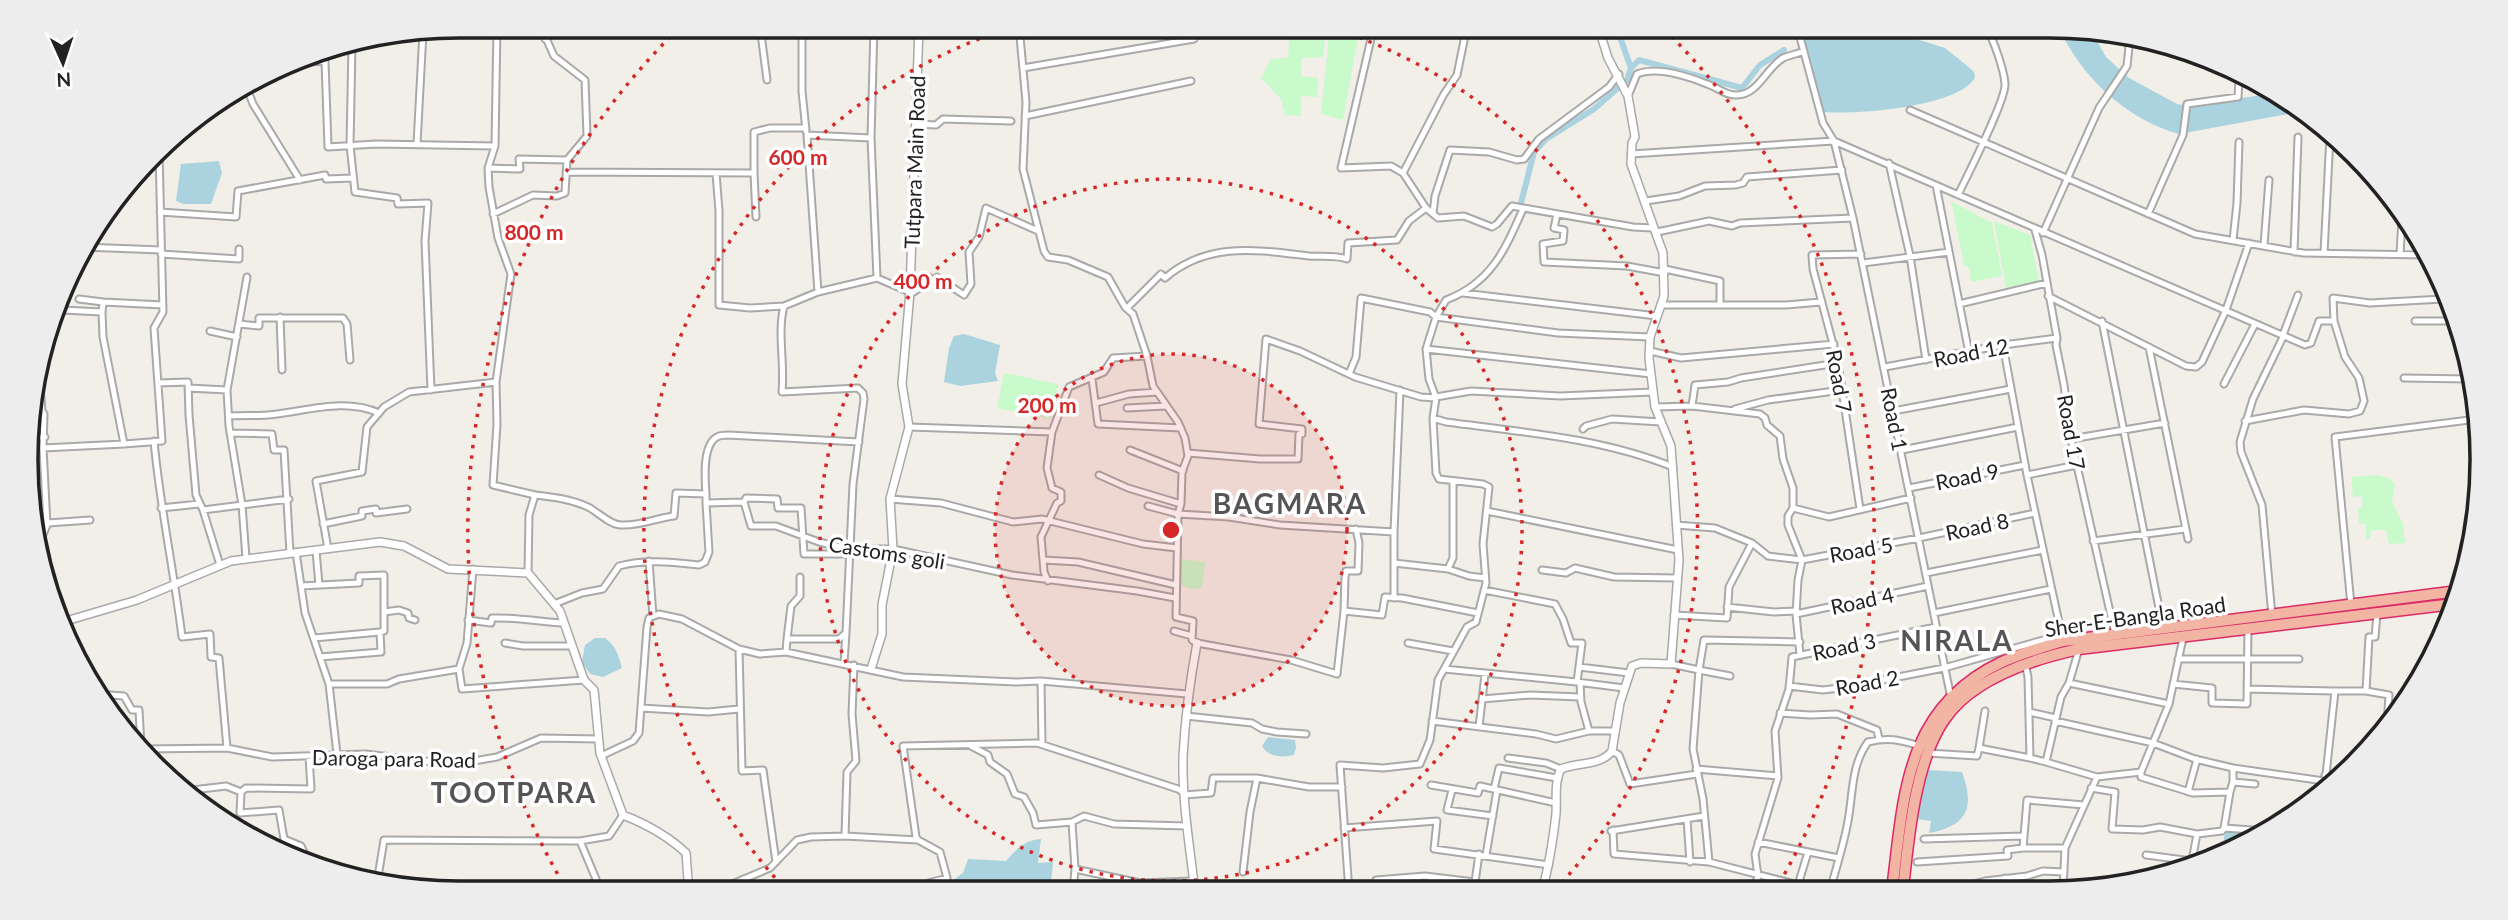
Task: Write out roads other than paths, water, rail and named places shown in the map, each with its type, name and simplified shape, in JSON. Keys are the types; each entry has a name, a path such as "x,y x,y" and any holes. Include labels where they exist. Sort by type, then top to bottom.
{"highway":[{"name":"Sher-E-Bangla Road","path":"1903,881 1906,784 1924,749 1944,720 1986,677 2025,663 2142,636 2164,628 2448,592"},
{"path":"2435,594 2437,606"},
{"name":"Sher-E-Bangla Road","path":"1924,749 1936,714 1951,698 2025,653 2062,638 2115,634 2183,638 2443,605"},
{"name":"Sher-E-Bangla Road","path":"1894,881 1904,832"}],"street":[{"path":"497,38 495,146 488,168 498,238 511,274 496,382 494,485 568,500 588,507 618,525 646,523 659,517 674,516 676,494 706,495"},
{"path":"493,214 533,195 557,196 565,193 567,160 587,136 585,80 554,56 544,38"},
{"path":"762,38 767,80"},
{"path":"802,38 802,91 818,292"},
{"path":"874,38 872,138 877,278"},
{"name":"Tutpara Main Road","path":"871,669 882,634 882,605 893,549 890,499 909,427 902,384 911,292 919,38"},
{"path":"1020,38 1026,116 1023,169 1038,231 1048,257 1077,263 1108,277 1133,314 1147,356 1153,386 1185,438 1188,453 1178,514 1175,614 1176,617 1193,621 1195,640 1187,694 1183,758 1193,881"},
{"path":"1371,38 1341,168 1391,166 1403,173 1426,208 1438,218 1464,216 1492,227 1512,206 1653,228 1657,232"},
{"path":"1403,173 1444,94 1457,75 1466,38"},
{"path":"1602,38 1608,58 1627,93 1635,137 1631,164 1657,232 1665,271 1664,296 1650,337 1650,351 1655,407 1671,446 1673,467 1678,550 1671,664"},
{"name":"Road 1","path":"1800,38 1823,122 1834,141 1853,218 1951,698"},
{"path":"1958,195 1984,141 2005,86 1992,38"},
{"path":"1023,68 1194,39"},
{"path":"417,144 424,40"},
{"path":"2042,233 2107,96 2125,70 2129,61 2130,47"},
{"path":"1627,93 1637,74 1658,71 1706,83 1730,95 1740,96 1756,86 1763,75 1782,59 1804,51"},
{"path":"352,53 350,145 355,192 397,198 398,204 428,203 425,241 430,390"},
{"path":"325,61 328,147 417,144 495,146"},
{"path":"1433,214 1435,195 1450,150 1489,152 1517,160 1524,159 1539,139 1609,87 1619,76"},
{"path":"1026,116 1191,81"},
{"path":"2148,214 2183,135 2187,104 2238,97 2239,84"},
{"path":"249,95 300,180"},
{"path":"1910,110 2194,234 2294,252 2416,255"},
{"path":"916,124 936,125 943,119 1011,121"},
{"path":"756,217 754,132 770,128 872,138"},
{"path":"2294,252 2298,137"},
{"path":"1631,154 1834,141 1889,163 2035,230 2308,345 2317,323 2322,320 2334,321"},
{"path":"2233,240 2239,142"},
{"path":"2324,253 2329,146"},
{"path":"488,168 520,169 519,159 567,160"},
{"path":"1889,163 1910,256 1926,360"},
{"path":"43,448 162,441 154,328 163,312 159,165"},
{"path":"1646,201 1679,196 1705,186 1736,185 1743,183 1747,177 1842,170"},
{"path":"566,172 754,173"},
{"path":"716,173 719,211 719,305 750,308 784,306 818,292 877,278 911,292 937,277 964,295 971,284 970,253 979,237 986,208 1038,231"},
{"path":"160,212 236,217 238,191 325,175 326,179 354,178"},
{"path":"2264,245 2269,180"},
{"path":"1936,185 1969,353"},
{"path":"1127,308 1161,274 1165,278 1199,256 1262,250 1347,259 1348,243 1397,240 1409,221 1426,208"},
{"path":"1348,881 1340,765 1383,768 1419,764 1430,740 1438,680 1467,627 1476,622 1486,578 1483,544 1489,487 1439,479 1436,473 1433,418 1436,397 1429,379 1426,349 1436,317 1446,300 1463,293 1487,275 1506,248 1524,209"},
{"path":"1557,214 1554,228 1564,230 1563,241 1543,244 1544,262 1665,271 1720,281 1720,304"},
{"path":"1657,232 1709,221 1732,226 1740,223 1853,218"},
{"name":"Road 17","path":"2035,230 2057,338 2071,439 2115,634"},
{"path":"2400,255 2401,231"},
{"path":"2049,296 2186,366 2196,366 2202,362 2226,310 2249,243"},
{"path":"96,248 239,259 239,249"},
{"path":"1863,264 1949,252"},
{"name":"Road 7","path":"1860,509 1838,363 1821,302 1812,255 1861,254"},
{"path":"246,558 227,390 247,277"},
{"path":"1959,303 2047,283"},
{"path":"1463,293 1657,316"},
{"path":"2272,616 2262,505 2241,452 2240,442 2252,399 2283,335 2298,296"},
{"path":"1349,374 1356,357 1361,298 1430,313 1436,317 1558,332 1650,337"},
{"path":"2245,421 2304,410 2350,414 2360,411 2364,401 2359,377 2345,357 2334,321 2333,298 2370,303 2437,299"},
{"path":"79,299 163,305"},
{"path":"103,302 103,337 124,444"},
{"path":"1661,305 1786,305 1821,302"},
{"path":"784,306 781,318 784,373 782,391 858,388 863,393 849,551 844,663"},
{"path":"67,310 102,312"},
{"path":"280,317 282,370"},
{"path":"239,324 259,326 259,318 343,318 347,324 350,360"},
{"path":"2102,321 2164,628"},
{"path":"2415,321 2445,321"},
{"path":"2224,384 2255,324"},
{"path":"209,331 237,337"},
{"name":"Road 12","path":"1885,367 2057,338"},
{"path":"1188,453 1298,459 1299,434 1302,434 1302,429 1259,424 1266,339 1300,351 1349,374 1421,397 1471,391 1560,396 1653,392"},
{"path":"1650,351 1681,358 1834,344"},
{"path":"2003,345 2027,475 2062,638"},
{"path":"2150,347 2188,539"},
{"path":"1426,349 1651,374"},
{"path":"1048,581 1044,572 1041,537 1056,503 1061,501 1061,492 1052,488 1046,468 1052,432 1069,387 1104,372 1113,358 1147,356"},
{"path":"1692,406 1695,385 1838,363"},
{"path":"2404,378 2461,379"},
{"path":"1092,379 1098,424 1181,428"},
{"path":"158,383 188,382 188,415 199,504 220,565"},
{"path":"328,549 316,481 362,472 367,427 384,407 409,393 496,382"},
{"path":"188,388 227,390"},
{"path":"1893,411 2011,389"},
{"path":"1394,598 1400,390"},
{"path":"1730,410 1768,400 1842,390"},
{"path":"1096,403 1129,394 1157,393"},
{"path":"42,405 45,437 43,448 47,525 45,530"},
{"path":"229,416 267,415 335,405 368,408 379,413"},
{"path":"1127,408 1166,406"},
{"path":"1655,407 1692,406 1760,414 1767,425 1780,436 1783,459 1793,488 1793,508 1788,516 1788,525 1802,560 1797,612 1800,656"},
{"path":"1433,418 1574,439 1645,456 1673,467"},
{"path":"1583,429 1612,419 1661,422"},
{"path":"2351,606 2335,438 2468,420"},
{"path":"2071,439 2165,423"},
{"path":"909,427 1052,432"},
{"path":"1902,450 2018,427"},
{"path":"230,433 272,434 274,450 284,450 293,553 305,613 329,684 337,754"},
{"path":"554,604 582,593 603,589 619,566 649,561 699,565 705,562 709,552 705,462 709,445 717,437 729,435 859,442"},
{"path":"39,437 45,437"},
{"path":"154,441 182,637 210,634 211,657 219,657 227,748"},
{"path":"1130,450 1183,471"},
{"name":"Road 9","path":"1909,488 2025,465"},
{"path":"2027,475 2077,465"},
{"path":"1099,475 1128,488 1181,504"},
{"path":"1448,569 1453,558 1453,481"},
{"path":"535,495 529,515 528,573 560,611 584,680 594,690 601,756 623,815 674,842 686,853 688,881"},
{"path":"706,503 744,502 746,498 777,499 778,508 801,508 804,554 849,551"},
{"path":"1793,508 1829,517 1911,498"},
{"path":"203,510 289,499"},
{"path":"890,499 941,503 1013,522 1049,520 1143,544 1177,548"},
{"name":"Castoms goli","path":"744,502 751,526 776,526 849,551 893,549 1048,581 1175,598"},
{"path":"162,508 199,504"},
{"path":"1148,506 1178,514 1229,517 1280,525 1394,532"},
{"path":"323,524 362,516 362,511 376,509 376,513 407,509"},
{"path":"1487,511 1678,550"},
{"name":"Road 8","path":"1919,538 2035,513"},
{"path":"44,525 90,520"},
{"name":"Road 5","path":"1676,525 1715,528 1752,543 1769,556 1802,560 1919,538"},
{"path":"1174,631 1195,640 1291,660 1337,674 1346,571 1358,571 1356,529"},
{"path":"2093,541 2185,529"},
{"path":"70,620 137,600 220,565 246,558 380,542 404,546 448,569 528,573"},
{"path":"1674,615 1727,618 1729,587 1752,543"},
{"path":"1926,573 2043,550"},
{"path":"316,551 319,585"},
{"path":"1043,560 1077,562 1176,585"},
{"path":"649,561 653,616"},
{"path":"1394,563 1448,569 1468,576 1486,578"},
{"path":"1542,570 1566,573 1575,568 1614,577 1676,579"},
{"path":"473,569 467,643 459,669 462,689 584,680"},
{"path":"301,586 359,583 359,576 384,575 384,631 314,638"},
{"path":"786,652 791,606 800,596 800,577"},
{"name":"Road 4","path":"1727,607 1797,612 1928,586"},
{"path":"1934,613 2051,589"},
{"path":"1484,590 1555,604 1571,643 1583,643 1578,682 1589,731"},
{"path":"1344,611 1382,615 1385,597 1478,613"},
{"path":"384,612 400,610 415,620"},
{"path":"601,756 633,741 639,733 647,627 649,618 659,614 682,619 723,643 739,649 760,654 786,652 903,677 1041,681 1187,694"},
{"path":"2366,691 2369,637 2375,637 2377,614"},
{"path":"468,620 491,623 492,618 505,617 564,623"},
{"name":"Road 3","path":"1789,686 1792,657 1936,627"},
{"path":"2173,684 2212,688 2212,703 2247,704 2248,628"},
{"path":"320,657 381,652 380,632"},
{"path":"787,639 839,639 846,633"},
{"name":"Road 2","path":"1789,686 1823,690 1944,668 2062,638"},
{"path":"2183,638 2169,704 2141,777 2188,792 2230,792"},
{"path":"1709,862 1693,749 1704,640 1800,642"},
{"path":"505,643 523,646 572,646"},
{"path":"1408,643 1454,651"},
{"path":"739,649 742,771 763,770 776,862"},
{"path":"2046,762 2061,696 2069,682 2079,649"},
{"path":"2178,659 2299,659"},
{"path":"1475,881 1493,816 1499,768 1559,773 1608,757 1612,751 1624,688 1632,666 1641,663 1671,664 1730,676"},
{"path":"2025,663 2028,677 2031,758"},
{"path":"845,836 847,772 856,761 852,714 854,665"},
{"path":"1579,667 1629,673"},
{"path":"329,684 387,684 399,679 459,669"},
{"path":"1444,669 1624,688"},
{"path":"1479,727 1485,674"},
{"path":"1041,681 1042,744"},
{"path":"2069,682 2169,704"},
{"path":"1756,881 1755,854 1778,776 1775,731 1789,686"},
{"path":"2247,689 2366,691 2389,695 2388,708"},
{"path":"2325,778 2335,691"},
{"path":"1482,699 1530,695 1580,697"},
{"path":"111,696 124,696 132,710 139,710 142,737"},
{"path":"641,708 708,712 739,709"},
{"path":"1833,881 1848,822 1855,769 1860,752 1868,742 1891,738 1924,749 1977,756 1985,711"},
{"path":"2029,712 2153,743 2197,759 2233,768 2325,778"},
{"path":"1780,713 1837,713 1877,730 1880,739"},
{"path":"1186,716 1252,723 1262,729 1306,734"},
{"path":"1433,721 1556,739 1589,731 1615,731"},
{"name":"Daroga para Road","path":"152,747 227,748 272,757 366,754 432,762 468,762 497,757 541,738 598,739"},
{"path":"918,840 903,746 1037,743 1178,789 1184,794 1211,793 1213,778 1257,778 1309,787 1342,787"},
{"path":"968,745 988,755 990,762 1007,774 1015,794 1024,797 1036,825 1072,822 1084,816 1114,824 1187,826"},
{"path":"1979,748 2031,758 2097,777 2141,772"},
{"path":"1612,751 1619,755 1630,784 1696,772 1778,776"},
{"path":"303,851 301,846 284,839 279,810 240,813 241,792 246,788 311,789 309,756"},
{"path":"1508,758 1546,764 1559,773"},
{"path":"2188,792 2197,759"},
{"path":"2224,828 2233,768"},
{"path":"1545,881 1549,865 1559,773"},
{"path":"2063,881 2065,848 2097,777"},
{"path":"1243,872 1257,778"},
{"path":"2232,782 2255,784"},
{"path":"1431,785 1478,793 1480,786 1556,803"},
{"path":"197,789 226,786 241,792"},
{"path":"2091,788 2115,792 2112,829 2143,830 2160,827 2197,834 2222,831 2224,828 2250,830"},
{"path":"1452,790 1447,810 1493,816"},
{"path":"2023,848 2028,800 2084,805"},
{"path":"379,873 384,840 580,841 609,836 623,815"},
{"path":"1704,816 1612,831 1614,854 1709,862 1780,881"},
{"path":"1686,819 1690,862"},
{"path":"1344,828 1437,821 1434,849 1549,865"},
{"path":"1072,822 1074,881"},
{"path":"2193,855 2197,834"},
{"path":"738,881 770,868 797,840 845,836 918,840 940,852 947,881"},
{"path":"1924,839 2023,836"},
{"path":"580,841 595,881"},
{"path":"1758,842 1839,858"},
{"path":"1917,862 2008,856 2007,849 2065,848"},
{"path":"1799,881 1808,852"},
{"path":"2146,855 2179,860"},
{"path":"1075,869 1131,881"},
{"path":"1985,881 2027,876 2043,871 2064,872"},
{"path":"1376,881 1431,877 1466,881"},
{"path":"1430,881 1431,877"},
{"path":"935,881 947,878"}],"water":[{"path":"1802,38 1913,38 1945,48 1974,72 1975,77 1966,87 1950,96 1929,102 1859,112 1824,112"},
{"path":"2065,39 2097,41 2106,57 2129,78 2177,104 2191,106 2259,95 2288,114 2179,134 2141,118 2124,107 2093,80"},
{"path":"219,161 222,173 211,204 183,204 176,201 181,164"},
{"path":"964,334 1000,345 995,373 998,381 960,386 944,382 949,348 954,336"},
{"path":"595,638 605,638 612,645 622,668 603,677 590,674 582,662 585,645"},
{"path":"1268,737 1295,740 1294,755 1280,756 1265,750 1262,746"},
{"path":"1928,770 1962,772 1968,796 1968,805 1960,820 1942,830 1929,833 1931,821 1917,819 1919,799"},
{"path":"2228,831 2246,832 2223,843"},
{"path":"1041,839 1038,863 1053,862 1051,881 953,881 963,873 968,859 1006,861 1025,843"}],"waterway":[{"path":"1620,38 1631,68"},
{"path":"1521,203 1534,152 1546,139 1594,109 1627,80 1631,68 1639,60 1742,88 1760,65 1784,50"}],"district":[{"name":"BAGMARA","path":"1290,503"},
{"name":"NIRALA","path":"1957,640"},
{"name":"TOOTPARA","path":"514,792"}]}
